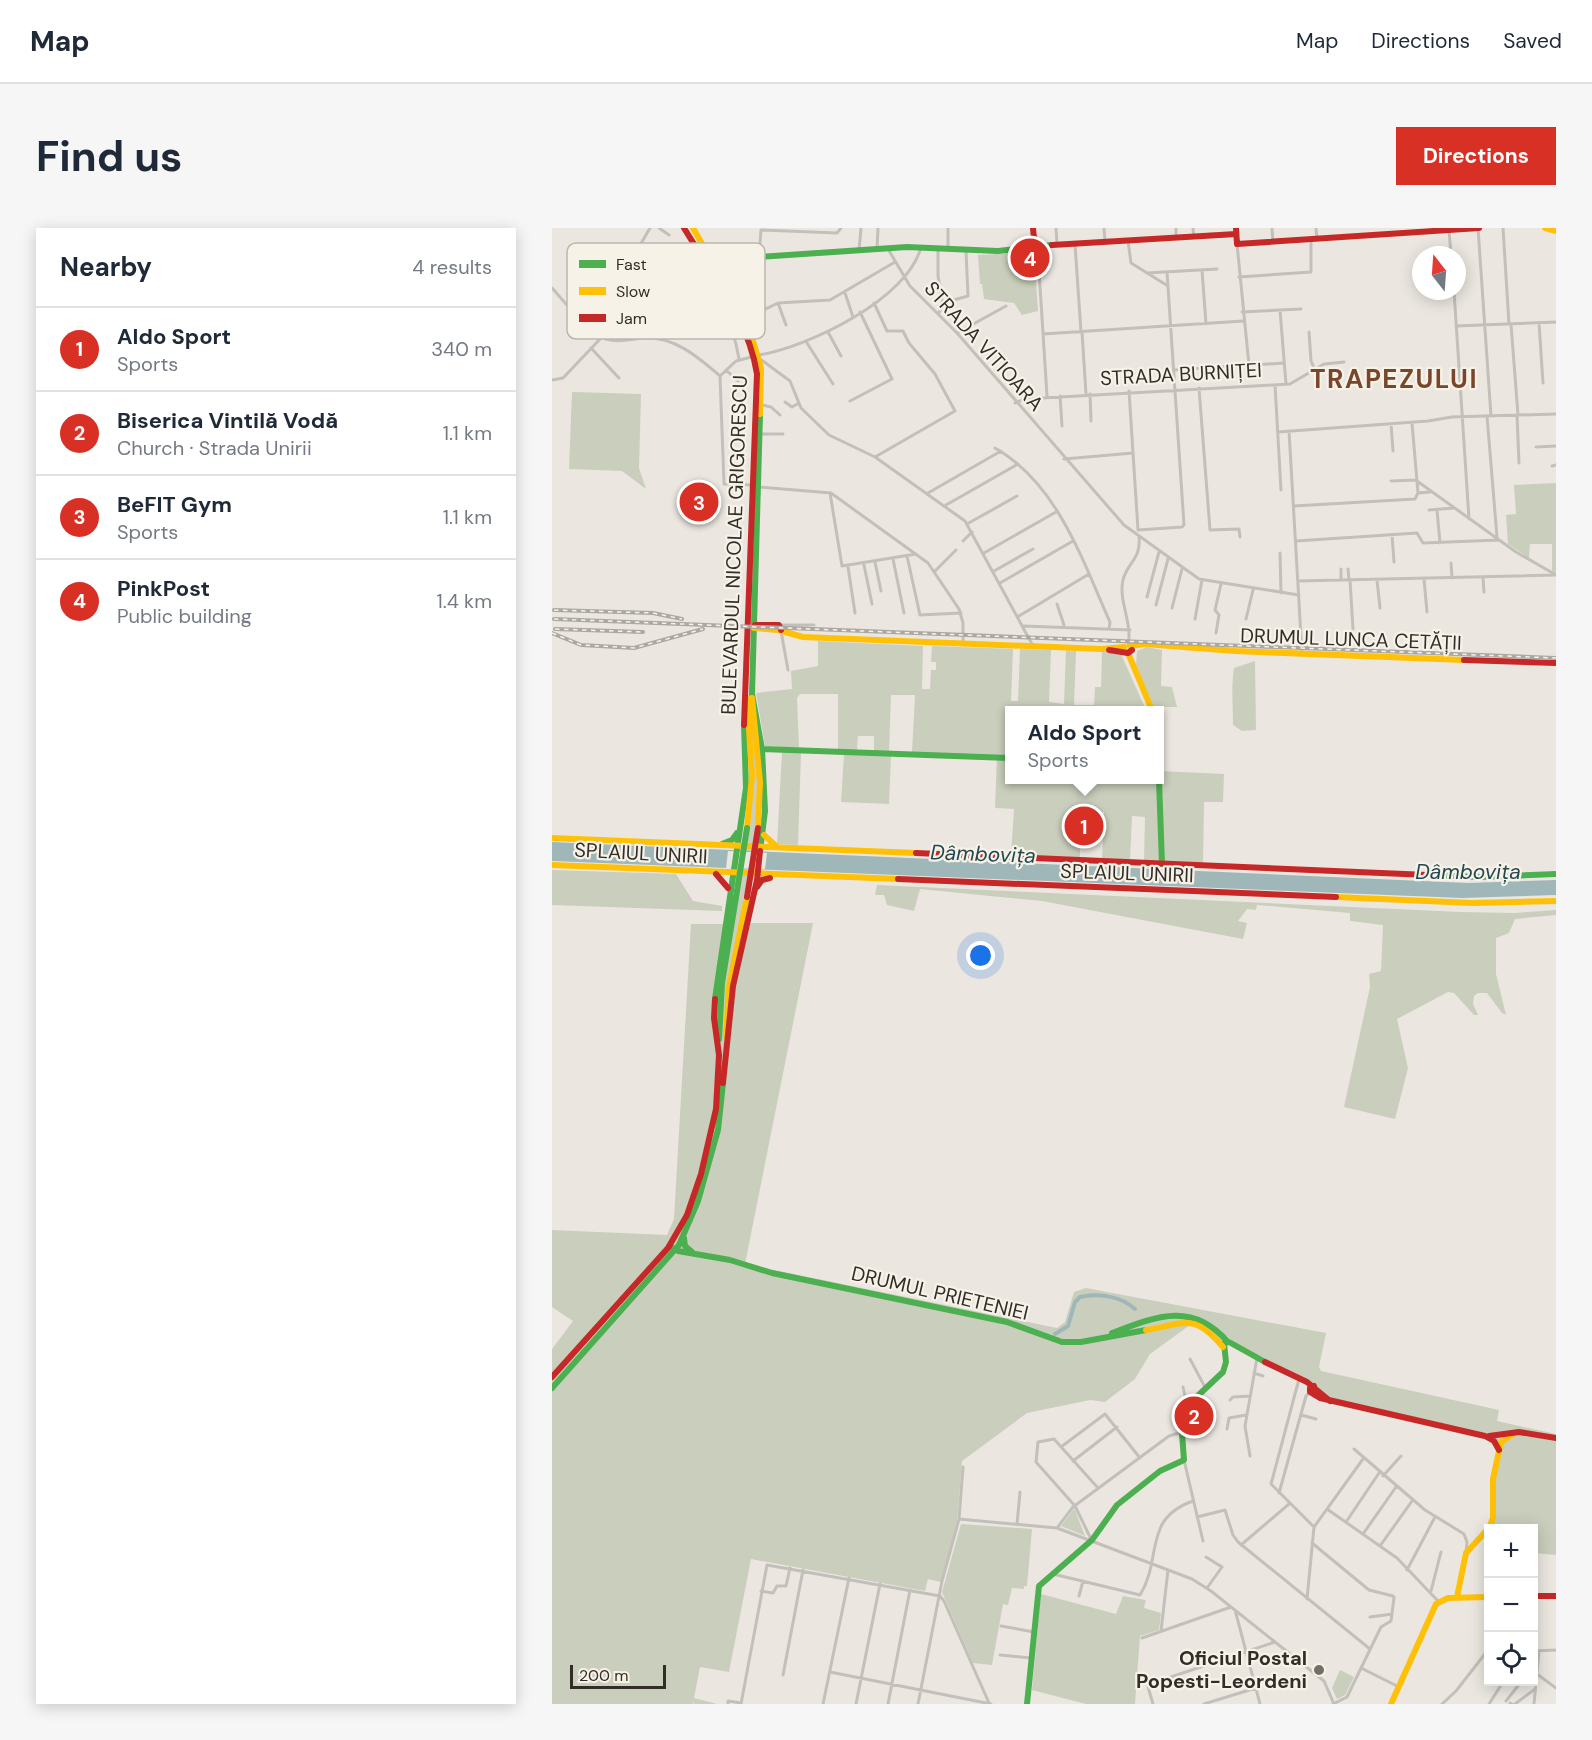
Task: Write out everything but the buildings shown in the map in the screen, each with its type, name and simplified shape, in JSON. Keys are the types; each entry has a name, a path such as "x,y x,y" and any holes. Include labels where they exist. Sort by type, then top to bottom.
{"main road":[{"name":"BULEVARDUL NICOLAE GRIGORESCU","path":"684,228 695,243"},
{"name":"BULEVARDUL NICOLAE GRIGORESCU","path":"693,228 700,243"},
{"path":"1033,228 1035,249"},
{"path":"765,256 921,247 966,251 1035,249 1057,245 1194,237 1236,231 1237,244 1478,228"},
{"path":"1545,228 1556,231"},
{"name":"BULEVARDUL NICOLAE GRIGORESCU","path":"749,695 754,627 758,386 758,357 750,339"},
{"name":"BULEVARDUL NICOLAE GRIGORESCU","path":"722,1055 762,847 761,830 766,794 762,749 749,695 762,405 758,357 752,339"},
{"name":"DRUMUL LUNCA CETĂȚII","path":"754,627 780,628 803,637 1129,651 1145,644 1302,654 1556,663"},
{"path":"1129,651 1150,706"},
{"path":"552,1377 684,1238 701,1194 718,1130 722,1055 720,997 752,776 749,695"},
{"path":"552,1388 673,1248 687,1215 707,1152 716,1109 729,986 761,830 760,782 749,695"},
{"path":"762,749 1005,758"},
{"path":"1159,784 1162,864"},
{"path":"718,845 734,838 743,827"},
{"path":"722,1055 714,1018 715,998 731,874 736,845 743,827"},
{"path":"761,830 767,840 779,847"},
{"name":"SPLAIUL UNIRII","path":"552,838 1496,878 1556,874"},
{"name":"SPLAIUL UNIRII","path":"552,865 1478,904 1556,901"},
{"path":"714,873 724,880 729,891"},
{"path":"754,892 762,880 782,876"},
{"path":"684,1238 686,1246 693,1253"},
{"name":"DRUMUL PRIETENIEI","path":"673,1248 730,1260 785,1276 997,1320 1062,1342 1100,1338 1191,1322 1207,1328 1229,1345"},
{"path":"1100,1338 1122,1329 1184,1314 1206,1320 1229,1345 1300,1379 1313,1391 1330,1401 1497,1439 1516,1432 1556,1438"},
{"path":"1027,1704 1037,1589 1092,1540 1117,1505 1160,1471 1184,1460 1179,1433 1181,1416 1187,1405 1223,1372 1229,1345"},
{"path":"1490,1524 1493,1479 1499,1450 1497,1439"},
{"path":"1457,1597 1466,1553 1484,1534"},
{"path":"1538,1596 1556,1596"},
{"path":"1391,1704 1438,1602 1457,1597 1484,1597"}],"street":[{"path":"641,243 650,228"},
{"path":"658,228 669,235"},
{"path":"760,243 761,230 837,233 842,228"},
{"path":"859,251 861,228"},
{"path":"877,250 878,228"},
{"path":"948,228 948,248"},
{"path":"1056,228 1057,245"},
{"path":"1104,228 1105,242"},
{"path":"1176,228 1176,238"},
{"path":"1193,228 1194,237"},
{"path":"1272,228 1273,242"},
{"path":"1239,277 1311,272 1316,228"},
{"path":"1478,228 1498,539"},
{"path":"1503,228 1520,463"},
{"path":"1448,229 1450,246"},
{"path":"1128,240 1131,263 1168,286"},
{"path":"1076,244 1091,421"},
{"path":"1237,244 1249,365"},
{"path":"921,247 910,272 874,303 853,317 807,343 739,360 720,376 724,484 830,493 916,554 935,571 961,613 963,643"},
{"path":"938,247 938,276 943,303 943,308 938,314"},
{"name":"STRADA VITIOARA","path":"888,249 904,277 957,333 1015,403 1121,522 1182,570 1202,580 1252,590 1299,595"},
{"path":"1035,249 1038,255 1047,396"},
{"path":"943,303 968,296 966,251"},
{"path":"765,310 778,303 824,302 895,262"},
{"path":"1147,273 1216,269"},
{"path":"1202,270 1206,324"},
{"path":"1138,530 1184,525 1167,272"},
{"path":"552,288 567,304"},
{"path":"845,292 853,317"},
{"path":"1455,300 1469,519"},
{"path":"778,303 786,326"},
{"path":"874,303 887,331 900,330 935,374 955,411 875,457"},
{"path":"957,333 1006,306"},
{"path":"1242,312 1301,309"},
{"path":"1280,310 1286,384"},
{"path":"850,401 892,379 860,312"},
{"path":"1043,334 1243,321"},
{"path":"1456,326 1556,322"},
{"path":"1539,323 1543,383"},
{"path":"828,332 841,356"},
{"path":"1309,332 1311,359 1315,370"},
{"path":"552,380 562,380 600,339"},
{"path":"608,339 613,341 639,339"},
{"path":"655,339 682,347 720,376"},
{"path":"735,339 739,360"},
{"path":"807,343 833,384"},
{"path":"591,348 619,378"},
{"path":"758,357 790,381 799,403 832,438 875,457 946,505 967,524 1019,616 1033,646"},
{"path":"1174,370 1284,363"},
{"name":"STRADA BURNIȚEI","path":"1015,403 1047,396 1286,384 1296,382 1326,364 1344,363"},
{"path":"726,370 738,381"},
{"path":"1275,385 1281,490"},
{"path":"1199,388 1210,530 1239,529 1240,537"},
{"path":"1129,391 1139,536 1138,556 1123,582 1130,630 1129,651"},
{"path":"1060,396 1062,426"},
{"path":"785,402 792,407 799,403"},
{"path":"762,405 771,407 780,415"},
{"path":"1278,432 1412,423 1463,416 1556,414"},
{"path":"1294,506 1415,499 1418,493 1412,423"},
{"path":"1391,424 1393,451"},
{"path":"1289,431 1302,654"},
{"path":"761,434 783,434"},
{"path":"1536,447 1556,446"},
{"path":"995,448 1018,464 1040,486 1073,541 1089,574 1110,622 1109,629"},
{"path":"928,493 1001,452"},
{"path":"1064,459 1133,453"},
{"path":"946,505 1018,464"},
{"path":"1390,481 1417,480 1430,492 1498,539 1556,575"},
{"path":"1418,493 1430,492"},
{"path":"830,493 840,564 848,566 864,564 916,554"},
{"path":"967,524 1017,496"},
{"path":"1429,510 1454,508"},
{"path":"1437,510 1440,543"},
{"path":"984,553 1056,512"},
{"path":"963,541 972,531"},
{"path":"1296,541 1417,533 1422,543 1498,539"},
{"path":"1392,535 1394,562"},
{"path":"1000,583 1073,541"},
{"path":"994,571 1033,549"},
{"path":"935,571 956,550"},
{"path":"1147,597 1159,552"},
{"path":"1280,553 1281,594"},
{"path":"907,556 920,615 961,613"},
{"path":"893,559 904,613"},
{"path":"1156,605 1168,559"},
{"path":"875,562 881,591"},
{"path":"1451,563 1452,578"},
{"path":"864,564 872,604"},
{"path":"848,566 855,613"},
{"path":"1348,568 1353,629"},
{"path":"1341,569 1341,580"},
{"path":"1172,608 1182,570"},
{"path":"1019,616 1089,574"},
{"path":"1298,581 1556,575"},
{"path":"1483,578 1484,592"},
{"path":"1424,579 1427,612"},
{"path":"1194,619 1202,580"},
{"path":"1377,580 1380,608"},
{"path":"1216,633 1219,614 1215,611 1221,585"},
{"path":"1246,619 1252,590"},
{"path":"1057,604 1064,626"},
{"path":"788,670 780,628 814,625"},
{"path":"1024,626 1130,630"},
{"path":"1250,1456 1245,1438 1246,1415 1257,1358"},
{"path":"1190,1359 1206,1389"},
{"path":"1254,1373 1263,1376"},
{"path":"1300,1379 1270,1484 1314,1527"},
{"path":"1183,1387 1187,1405"},
{"path":"1279,1494 1300,1415 1313,1391"},
{"path":"1230,1400 1233,1397 1250,1396"},
{"path":"1061,1447 1107,1414 1140,1458"},
{"path":"1227,1429 1229,1418 1246,1415"},
{"path":"1300,1415 1316,1419"},
{"path":"1073,1461 1117,1427"},
{"path":"1057,1528 1075,1506 1098,1488 1169,1436 1179,1433"},
{"path":"1092,1540 1075,1506 1036,1462 1037,1444 1049,1438 1061,1447 1098,1488"},
{"path":"1353,1449 1379,1473 1435,1517 1464,1534 1467,1542 1466,1553"},
{"path":"1383,1476 1401,1456"},
{"path":"1307,1599 1314,1527 1363,1459"},
{"path":"1184,1460 1203,1541"},
{"path":"918,1704 939,1596 959,1520 963,1467"},
{"path":"1346,1522 1379,1473"},
{"path":"1363,1533 1396,1486"},
{"path":"1017,1524 1020,1492"},
{"path":"1052,1574 1140,1594 1166,1516 1173,1509 1193,1500"},
{"path":"1380,1546 1413,1500"},
{"path":"1241,1545 1289,1504"},
{"path":"1327,1509 1380,1546 1431,1591 1438,1602"},
{"path":"1197,1517 1225,1510 1233,1535 1241,1545 1370,1649"},
{"path":"1407,1570 1435,1517"},
{"path":"959,1520 1057,1528 1151,1563 1207,1588 1325,1682 1334,1704 1347,1697 1383,1625 1391,1621 1393,1596 1369,1590 1312,1543"},
{"path":"1431,1591 1441,1552"},
{"path":"1206,1557 1222,1567 1207,1588"},
{"path":"728,1704 728,1701 741,1704 767,1565 939,1596 944,1601 990,1704"},
{"path":"762,1591 773,1593 777,1586 786,1586 790,1568"},
{"path":"783,1675 803,1570"},
{"path":"1161,1631 1168,1570"},
{"path":"823,1704 849,1578"},
{"path":"1079,1596 1083,1581"},
{"path":"856,1704 880,1584"},
{"path":"888,1704 910,1590"},
{"path":"1142,1638 1231,1607"},
{"path":"1235,1611 1260,1704"},
{"path":"1370,1617 1392,1614"},
{"path":"1001,1626 1034,1632"},
{"path":"1153,1704 1149,1685 1275,1642"},
{"path":"1538,1656 1539,1651 1556,1650"},
{"path":"1000,1654 1031,1658"},
{"path":"1442,1704 1456,1691 1484,1655"},
{"path":"1361,1668 1399,1687"},
{"path":"830,1672 990,1704"},
{"path":"1538,1674 1556,1688"},
{"path":"1490,1704 1501,1686"},
{"path":"1506,1701 1518,1686"},
{"path":"1204,1704 1256,1688"},
{"path":"1512,1704 1535,1689"},
{"path":"1534,1704 1535,1689"}],"green space":[{"path":"1034,252 1038,311 1022,315 1014,303 984,299 982,284 980,284 978,255"},
{"path":"572,392 641,394 639,468 646,489 622,471 569,469"},
{"path":"1556,483 1556,573 1552,571 1552,544 1530,544 1529,558 1508,544 1506,515 1516,514 1514,485"},
{"path":"818,641 923,646 922,689 930,689 931,670 936,670 936,662 931,662 932,646 1013,649 1011,701 1018,701 1020,649 1051,650 1049,702 1064,704 1066,650 1076,651 1074,705 1094,705 1095,687 1101,687 1102,651 1121,654 1144,706 1005,706 1005,784 1164,784 1164,771 1224,774 1223,802 1204,802 1203,863 1144,861 1145,817 1132,816 1130,860 1102,859 1104,812 1089,811 1087,842 1080,842 1080,858 1011,856 1014,809 995,808 997,756 912,752 915,695 891,695 889,752 874,751 874,736 858,736 857,750 838,750 838,694 800,694 797,698 799,748 765,746 756,693 792,689 791,671 818,666"},
{"path":"1147,647 1162,650 1161,686 1172,687 1177,707 1153,705 1136,665 1137,651"},
{"path":"1255,661 1256,730 1242,731 1233,725 1234,668"},
{"path":"750,703 756,730 759,786 754,841 739,923 813,923 745,1264 1057,1328 1065,1322 1074,1292 1086,1288 1326,1333 1319,1367 1321,1371 1499,1410 1497,1421 1556,1434 1556,1555 1538,1553 1538,1524 1492,1524 1494,1483 1500,1452 1489,1439 1335,1400 1321,1394 1313,1383 1237,1347 1227,1336 1222,1338 1223,1350 1203,1329 1190,1325 1150,1354 1135,1379 1105,1402 1090,1400 1027,1413 962,1461 957,1521 941,1582 928,1579 925,1591 751,1559 729,1672 700,1667 694,1698 717,1704 694,1704 694,1701 693,1704 552,1704 552,1349 573,1321 552,1307 552,1230 667,1235 674,1219 691,924 733,924 752,798"},
{"path":"782,752 801,753 798,845 777,844"},
{"path":"844,754 891,756 889,804 841,802"},
{"path":"552,870 676,874 693,901 722,906 722,911 552,905"},
{"path":"877,885 1461,912 1514,913 1556,910 1556,915 1515,919 1509,933 1496,938 1496,974 1506,1015 1487,993 1478,993 1474,996 1473,1004 1478,1015 1474,1015 1454,993 1448,992 1397,1019 1408,1068 1395,1119 1344,1107 1370,987 1369,974 1381,971 1383,925 1350,921 1350,913 1257,905 1256,910 1247,909 1238,921 1247,923 1243,939 1042,901 920,889 914,911 887,905 884,895 875,895"},
{"path":"1075,1510 1085,1536 1061,1526"},
{"path":"961,1524 1032,1529 1027,1586 1024,1586 1024,1589 1012,1588 1008,1605 1003,1604 992,1665 973,1663 942,1592"},
{"path":"1041,1594 1116,1614 1123,1596 1146,1600 1144,1608 1161,1613 1159,1630 1140,1636 1135,1704 1086,1704 1032,1690"},
{"path":"1340,1670 1354,1677 1345,1695 1337,1699 1332,1688"}],"water":[{"path":"552,842 1468,883 1556,880 1556,895 1462,898 552,861"}],"pier":[{"path":"728,851 767,853 765,869 726,868"}],"waterway":[{"path":"1055,1334 1068,1326 1075,1302 1080,1297 1094,1295 1109,1297 1123,1301 1135,1309"}],"railway":[{"path":"554,610 653,613 682,619"},
{"path":"554,619 1556,658"},
{"path":"555,629 643,632"},
{"path":"552,633 581,645 634,648 703,629"}],"traffic: fast":[{"path":"765,257 907,247 998,251 1052,245"},
{"path":"760,414 752,694 762,749 765,811 760,851"},
{"path":"715,999 746,788 744,725"},
{"path":"762,749 1005,758"},
{"path":"1159,784 1162,864"},
{"path":"736,897 747,828"},
{"path":"722,844 732,840 737,833"},
{"path":"1428,875 1480,877 1556,874"},
{"path":"719,1039 722,983 736,897"},
{"path":"552,1388 679,1245 698,1201 718,1130 723,1083"},
{"path":"684,1238 685,1246 692,1252"},
{"path":"670,1246 678,1251 730,1260 772,1273 1007,1322 1062,1342 1081,1342 1146,1330"},
{"path":"1112,1333 1144,1321 1173,1316 1187,1317 1201,1321 1215,1329 1228,1342"},
{"path":"1027,1704 1039,1586 1092,1540 1117,1505 1160,1471 1184,1460 1181,1420 1188,1405 1223,1372 1226,1362 1224,1343 1229,1342 1265,1362"}],"traffic: slow":[{"path":"693,228 702,243"},
{"path":"1545,228 1556,231"},
{"path":"752,339 761,368 760,414"},
{"path":"754,628 778,630 803,637 1102,649 1124,647"},
{"path":"1130,646 1145,644 1235,651 1464,660"},
{"path":"1128,653 1150,706"},
{"path":"747,698 752,776 747,828"},
{"path":"752,698 760,782 758,828"},
{"path":"764,835 776,846"},
{"path":"552,838 916,853"},
{"path":"552,865 898,879"},
{"path":"726,1036 729,986 747,897"},
{"path":"1336,897 1472,903 1556,901"},
{"path":"1146,1330 1189,1323 1204,1329 1223,1347"},
{"path":"1491,1524 1493,1518 1493,1479 1501,1442 1516,1432"},
{"path":"1457,1597 1466,1553 1484,1533"},
{"path":"1391,1704 1436,1604 1448,1598 1484,1597"}],"traffic: jam":[{"path":"684,228 693,243"},
{"path":"1033,228 1035,249"},
{"path":"1236,228 1237,244 1479,228"},
{"path":"1052,245 1236,234"},
{"path":"744,725 757,374 748,339"},
{"path":"755,625 779,625 781,630"},
{"path":"1109,650 1128,653 1132,650"},
{"path":"1464,660 1556,663"},
{"path":"747,897 758,828"},
{"path":"723,1083 733,986 757,880 760,851"},
{"path":"916,853 1428,875"},
{"path":"716,874 728,888"},
{"path":"757,887 762,880 770,878"},
{"path":"898,879 1336,897"},
{"path":"552,1377 668,1248 687,1215 701,1174 716,1109 719,1055 714,1018 715,999"},
{"path":"1265,1362 1307,1382 1330,1401"},
{"path":"1314,1386 1310,1388 1310,1392 1320,1398 1485,1436 1494,1441 1499,1450"},
{"path":"1489,1436 1519,1432 1556,1438"},
{"path":"1538,1596 1556,1596"}],"place":[{"name":"PinkPost","path":"1030,258"},
{"name":"BeFIT Gym","path":"699,502"},
{"name":"Aldo Sport","path":"1084,826"},
{"name":"Biserica Vintilă Vodă","path":"1194,1416"},
{"name":"Oficiul Postal Popesti-Leordeni","path":"1319,1670"}],"district":[{"name":"TRAPEZULUI","path":"1394,379"}],"water label":[{"name":"Dâmbovița","path":"983,854"},
{"name":"Dâmbovița","path":"1468,872"}]}
